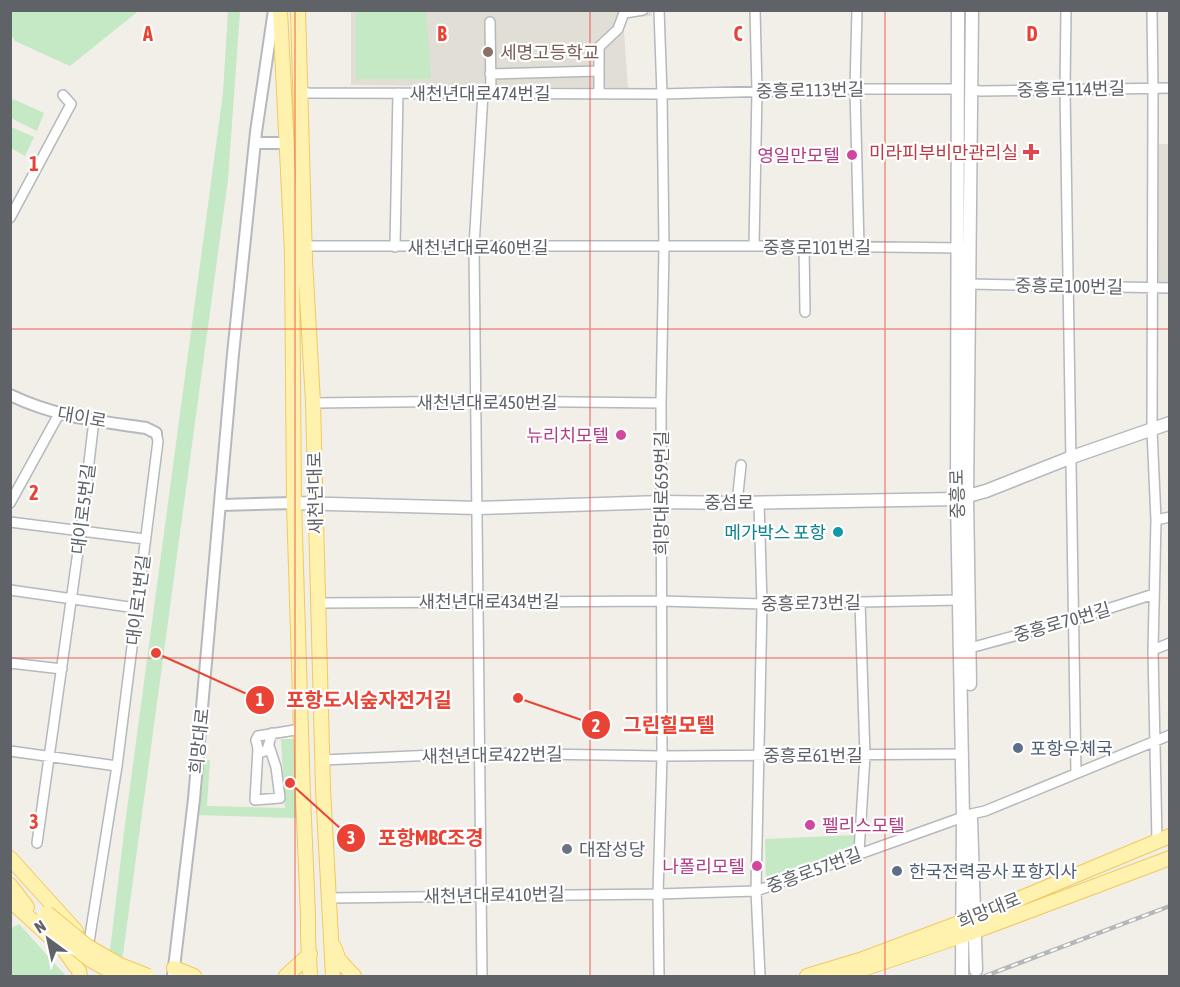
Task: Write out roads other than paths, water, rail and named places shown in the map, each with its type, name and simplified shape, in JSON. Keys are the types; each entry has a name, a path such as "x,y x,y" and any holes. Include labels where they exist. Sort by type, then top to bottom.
{"main road":[{"name":"새천년대로","path":"280,10 286,143 299,246 313,403 322,760 333,976"},
{"name":"새천년대로","path":"298,10 299,246 294,503 310,976"},
{"name":"중흥로","path":"958,10 957,89 964,249 969,284 962,498 970,648 968,926 962,976"},
{"name":"중흥로","path":"967,816 963,754 960,600 964,249 972,90 972,10"},
{"name":"중섬로","path":"294,503 477,508 662,502 737,503 962,498 1170,423"},
{"name":"희망대로","path":"842,976 968,926 1163,838"},
{"path":"10,858 87,942 94,945 97,956 93,960 82,958 60,946 15,910 10,900"},
{"name":"희망대로","path":"807,976 968,926 1170,858"},
{"path":"10,866 44,917 92,962 119,976"},
{"path":"10,885 30,910 120,965 148,976"},
{"name":"중흥로","path":"968,926 976,970"},
{"path":"331,941 339,960 354,976"},
{"path":"82,958 76,948 87,942"},
{"path":"60,946 80,976"},
{"path":"286,976 310,954"},
{"path":"173,972 194,976"}],"street":[{"path":"221,505 233,354 256,143 274,10"},
{"path":"599,93 599,47 618,29 625,12 643,10"},
{"name":"희망대로659번길","path":"659,10 664,247 661,403 663,756 658,894 659,976"},
{"path":"754,246 757,91 755,10"},
{"path":"857,10 855,89 859,246"},
{"path":"1066,10 1065,90 1070,287 1076,773"},
{"path":"1152,10 1151,287 1152,430 1156,520 1155,741 1163,838"},
{"path":"483,976 474,247 490,74 490,22"},
{"path":"490,74 599,71"},
{"name":"중흥로114번길","path":"972,90 1170,88"},
{"name":"중흥로113번길","path":"662,93 957,89"},
{"name":"새천년대로474번길","path":"299,90 309,93 662,93"},
{"path":"395,247 398,93"},
{"path":"10,218 71,104 63,95"},
{"path":"256,143 286,143"},
{"name":"새천년대로460번길","path":"299,246 664,247"},
{"path":"804,246 805,312"},
{"name":"중흥로101번길","path":"664,247 859,246 964,249"},
{"name":"중흥로100번길","path":"969,284 1170,288"},
{"name":"대이로","path":"10,395 59,414 146,428 156,433"},
{"name":"새천년대로450번길","path":"313,403 476,401 661,403"},
{"path":"10,503 59,414"},
{"name":"대이로5번길","path":"37,843 81,530 94,420"},
{"name":"대이로1번길","path":"87,942 117,766 158,441 156,433"},
{"path":"737,503 741,465"},
{"path":"759,502 762,604 756,891 760,976"},
{"name":"새천년대로","path":"221,505 294,503"},
{"name":"희망대로","path":"173,972 194,799 221,505"},
{"path":"1156,520 1170,517"},
{"path":"10,522 145,539"},
{"path":"10,590 136,608"},
{"name":"중흥로70번길","path":"970,648 1073,620 1154,594"},
{"name":"중흥로73번길","path":"661,601 762,604 960,600"},
{"name":"새천년대로434번길","path":"318,603 661,601"},
{"path":"859,852 865,756 860,602"},
{"path":"1154,650 1170,644"},
{"path":"10,663 62,669"},
{"path":"269,746 276,767 280,798 255,800 258,749 256,740 258,736 301,729"},
{"path":"258,749 262,752 267,750 272,733"},
{"name":"중흥로57번길","path":"658,894 756,891 859,852 985,811 1170,735"},
{"path":"10,751 117,766"},
{"name":"새천년대로422번길","path":"322,760 480,753 663,756"},
{"name":"중흥로61번길","path":"663,756 963,754"},
{"name":"새천년대로410번길","path":"329,898 658,894"},
{"path":"82,958 86,976"}],"railway":[{"path":"985,976 1170,906"}],"place":[{"name":"세명고등학교","path":"488,52"},
{"name":"미라피부비만관리실","path":"1031,152"},
{"name":"영일만모텔","path":"852,155"},
{"name":"뉴리치모텔","path":"621,435"},
{"name":"메가박스 포항","path":"838,532"},
{"name":"포항도시숲자전거길","path":"156,653"},
{"name":"그린힐모텔","path":"518,698"},
{"name":"포항우체국","path":"1018,748"},
{"name":"포항MBC조경","path":"290,783"},
{"name":"펠리스모텔","path":"810,825"},
{"name":"대잠성당","path":"567,849"},
{"name":"나폴리모텔","path":"757,866"},
{"name":"한국전력공사 포항지사","path":"897,871"}]}
